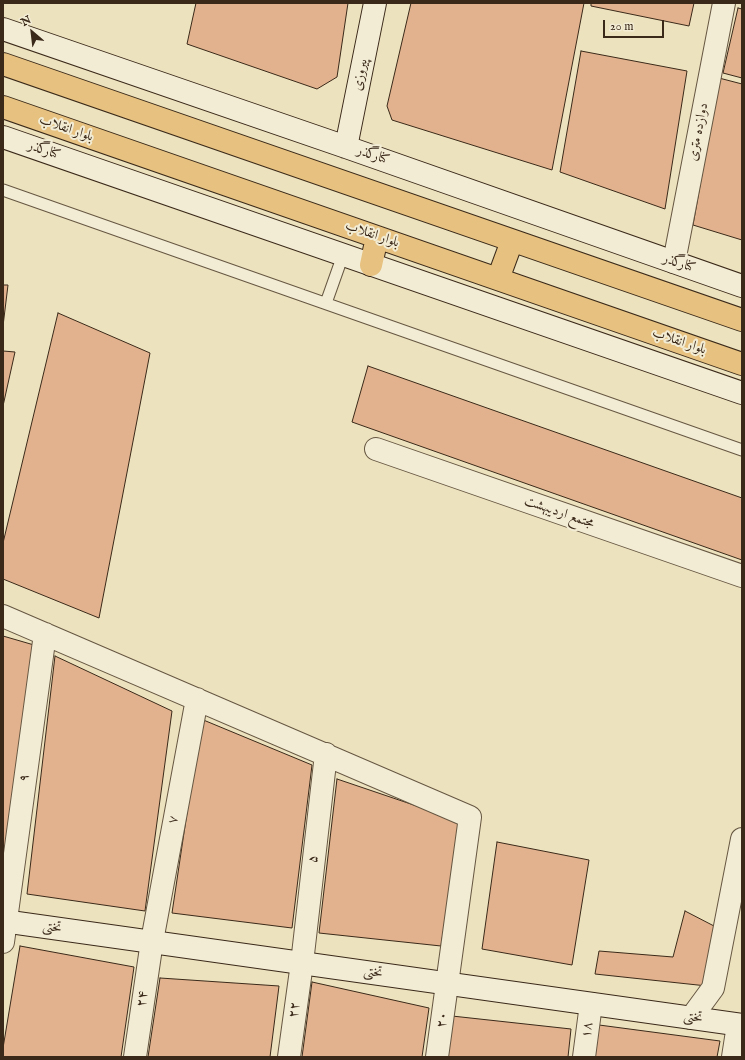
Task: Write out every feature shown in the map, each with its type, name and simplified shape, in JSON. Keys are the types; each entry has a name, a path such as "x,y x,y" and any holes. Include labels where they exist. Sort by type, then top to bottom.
{"main road":[{"path":"3,64 742,320"},
{"name":"بلوار انقلاب","path":"3,107 742,364"},
{"path":"371,265 377,237"},
{"path":"498,279 512,241"}],"street":[{"name":"پیروزی","path":"346,147 375,3"},
{"name":"دوازده متری","path":"674,262 724,3"},
{"name":"کنارگذر","path":"3,29 346,147 742,286"},
{"name":"کنارگذر","path":"3,137 742,393"},
{"name":"مجتمع اردیبهشت","path":"376,449 742,576"},
{"path":"3,616 326,754"},
{"name":"۹","path":"4,928 45,634"},
{"name":"۷","path":"152,941 197,700"},
{"name":"۵","path":"302,962 326,754"},
{"name":"۲۰","path":"326,754 470,817 437,1057"},
{"path":"691,1018 713,988 742,839"},
{"name":"تختی","path":"4,928 152,941 740,1025"},
{"name":"۲۴","path":"135,1057 152,941"},
{"name":"۲۲","path":"289,1057 302,962"},
{"name":"۱۸","path":"584,1057 591,1004"},
{"path":"733,1057 740,1025"}],"lane":[{"path":"3,190 742,450"},
{"path":"326,303 343,255"}],"building":[{"path":"196,3 348,3 337,77 317,89 187,44"},
{"path":"411,3 584,3 552,170 392,120 387,106"},
{"path":"591,3 694,3 689,26 591,6"},
{"path":"738,8 742,9 742,78 723,73"},
{"path":"581,51 687,71 665,209 560,172"},
{"path":"719,78 742,84 742,240 693,225"},
{"path":"3,285 8,285 3,326"},
{"path":"58,313 150,353 99,618 3,579 3,543"},
{"path":"3,351 15,352 3,406"},
{"path":"368,366 742,498 742,560 352,422"},
{"path":"3,636 34,645 3,876"},
{"path":"55,656 172,711 145,911 27,894"},
{"path":"201,719 312,765 292,928 172,913"},
{"path":"337,779 461,821 441,946 319,933"},
{"path":"497,842 589,860 572,965 482,949"},
{"path":"685,911 714,926 707,986 595,974 599,951 673,957"},
{"path":"20,946 134,967 121,1057 3,1057 3,1048"},
{"path":"160,978 279,986 270,1057 148,1057"},
{"path":"312,982 429,1008 422,1057 302,1057"},
{"path":"452,1016 571,1029 568,1057 447,1057"},
{"path":"599,1025 720,1041 717,1057 595,1057"}]}
